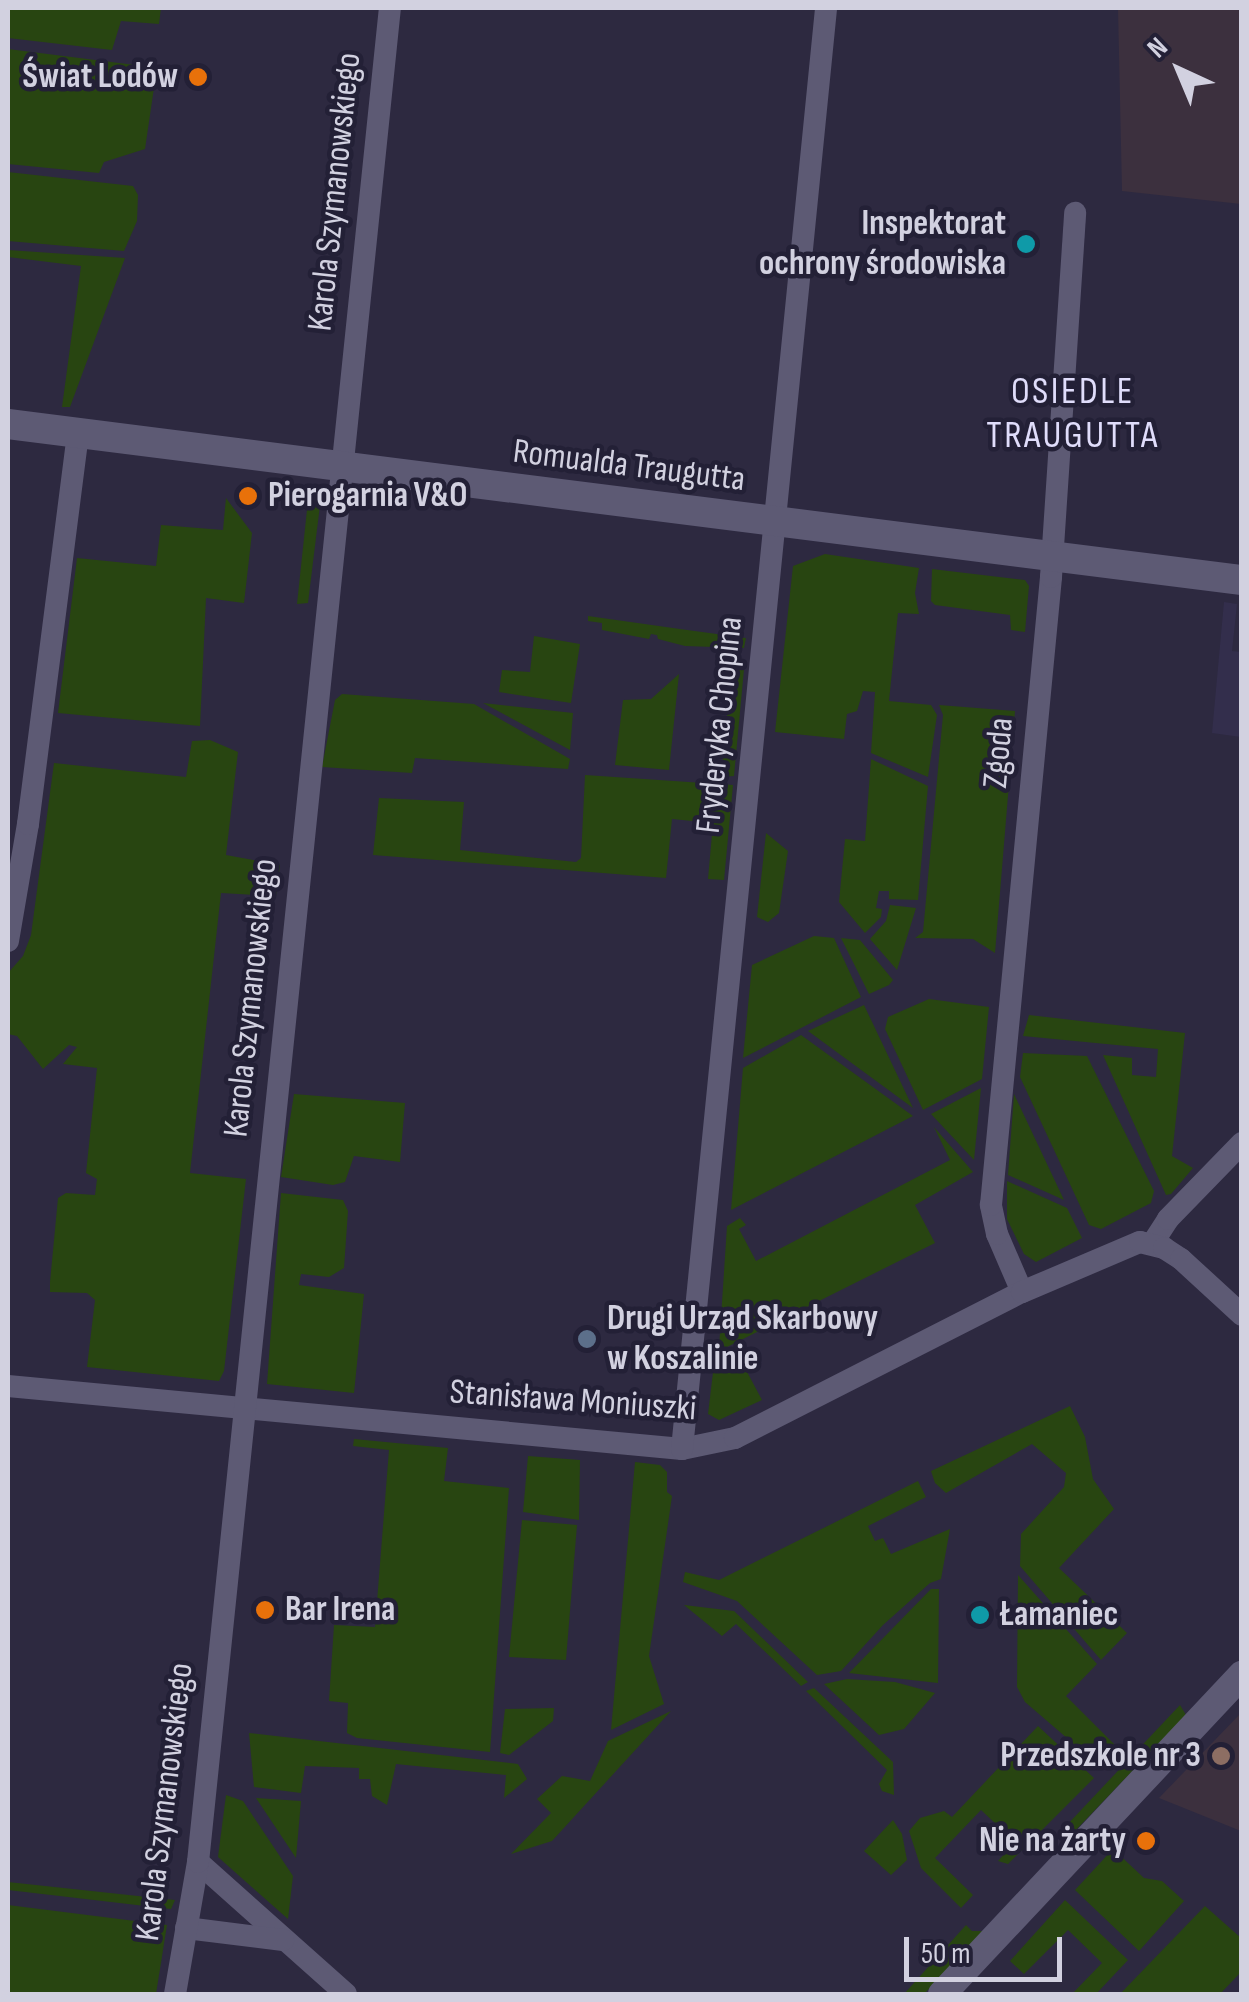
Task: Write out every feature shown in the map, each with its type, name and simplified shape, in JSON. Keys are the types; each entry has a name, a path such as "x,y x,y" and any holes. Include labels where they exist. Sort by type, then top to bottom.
{"main road":[{"name":"Romualda Traugutta","path":"8,424 1242,580"}],"street":[{"name":"Karola Szymanowskiego","path":"174,1994 198,1862 390,8"},
{"name":"Fryderyka Chopina","path":"682,1449 826,8"},
{"name":"Zgoda","path":"1022,1292 997,1234 991,1205 1052,558 1076,213"},
{"path":"8,941 28,824 78,433"},
{"path":"1242,1143 1168,1219 1152,1244 1181,1259 1242,1315"},
{"name":"Stanisława Moniuszki","path":"8,1386 682,1449 723,1443 746,1433 1022,1292 1121,1247 1152,1244"},
{"path":"942,1994 1242,1674"},
{"path":"198,1862 346,1994"},
{"path":"186,1928 283,1940"}],"shaded area":[{"path":"1118,8 1241,8 1241,204 1122,191"},
{"path":"1224,602 1237,604 1232,651 1241,652 1241,737 1212,733"},
{"name":"Przedszkole nr 3","path":"1241,1713 1241,1831 1159,1798"}],"green space":[{"path":"8,8 161,8 159,24 121,21 112,50 8,38"},
{"path":"8,49 151,67 155,81 145,149 104,162 99,173 8,164"},
{"path":"8,172 133,186 138,195 137,221 124,251 8,241"},
{"path":"8,250 125,258 70,407 62,407 81,266 8,257"},
{"path":"309,491 321,497 308,603 297,604"},
{"path":"226,498 252,533 244,603 206,598 200,726 58,713 77,558 156,566 161,525 223,530"},
{"path":"825,554 919,568 915,593 919,614 898,613 889,701 931,705 937,715 928,777 871,753 875,692 863,691 857,711 847,714 844,739 775,732 793,566"},
{"path":"932,569 1025,580 1029,586 1025,632 1011,630 1010,615 935,605 931,601"},
{"path":"588,616 746,638 744,648 685,646 658,639 657,635 651,634 649,639 602,630 602,623 588,621"},
{"path":"534,636 580,644 571,703 499,692 502,670 530,672"},
{"path":"732,665 744,669 734,776 721,777"},
{"path":"679,674 669,770 615,765 623,700 651,699"},
{"path":"342,694 474,704 570,759 568,769 415,758 412,773 322,767 335,700"},
{"path":"483,703 573,713 570,750"},
{"path":"939,705 1015,711 995,953 973,939 915,938 923,932 943,715"},
{"path":"210,740 238,752 226,855 280,865 276,896 221,893 190,1173 246,1179 224,1371 219,1381 87,1367 95,1300 87,1293 50,1292 50,1282 58,1198 66,1193 95,1195 97,1179 86,1173 97,1068 63,1064 77,1047 69,1045 43,1069 17,1036 8,1034 8,973 23,956 31,935 54,763 186,777 192,741"},
{"path":"871,759 928,786 918,900 889,899 889,891 879,891 876,908 882,909 881,917 865,933 839,902 845,839 865,841"},
{"path":"585,775 733,785 724,880 708,879 713,823 672,819 666,878 373,855 379,798 464,802 460,850 576,862 581,858"},
{"path":"766,833 788,851 779,913 768,922 757,917"},
{"path":"890,905 916,908 897,970 870,939 886,921"},
{"path":"814,936 834,938 861,997 743,1058 752,965"},
{"path":"841,938 860,940 893,980 889,985 869,994"},
{"path":"929,999 989,1007 982,1079 923,1110 885,1029 888,1017"},
{"path":"864,1005 913,1108 808,1031"},
{"path":"1029,1015 1185,1033 1172,1156 1193,1168 1171,1194 1166,1195 1103,1055 1132,1058 1132,1075 1156,1077 1158,1049 1023,1036"},
{"path":"801,1035 913,1116 731,1210 743,1068"},
{"path":"1023,1053 1087,1056 1154,1191 1151,1203 1101,1229 1089,1225 1020,1077"},
{"path":"981,1088 974,1160 931,1114"},
{"path":"294,1094 405,1103 400,1162 354,1156 345,1182 333,1185 281,1177"},
{"path":"1014,1094 1064,1200 1008,1175"},
{"path":"934,1127 973,1172 915,1205 935,1243 719,1348 727,1226 740,1218 746,1225 739,1229 756,1261 950,1160"},
{"path":"1007,1181 1067,1208 1082,1238 1036,1262 1024,1254 1007,1219"},
{"path":"281,1193 343,1200 348,1211 344,1268 329,1277 301,1274 299,1285 364,1294 354,1393 267,1384"},
{"path":"737,1353 762,1400 719,1420 708,1414 714,1364"},
{"path":"1070,1406 1085,1437 1093,1479 1114,1509 1059,1568 1127,1633 1101,1660 1020,1566 1021,1534 1064,1487 1066,1473 1032,1444 946,1493 935,1483 931,1471"},
{"path":"354,1439 448,1448 444,1481 509,1488 490,1752 357,1738 347,1733 348,1703 329,1701 334,1625 375,1627 389,1450 353,1446"},
{"path":"528,1456 580,1460 579,1520 523,1512"},
{"path":"635,1462 660,1465 667,1472 667,1492 672,1496 649,1656 664,1704 611,1730"},
{"path":"918,1481 926,1497 868,1526 875,1541 883,1538 891,1554 950,1529 941,1579 930,1583 883,1625 841,1671 817,1675 737,1601 683,1582 685,1572 719,1580"},
{"path":"522,1520 577,1525 566,1660 509,1657"},
{"path":"1018,1575 1097,1664 1066,1696 1119,1749 1103,1769 1025,1702 1017,1687"},
{"path":"931,1589 939,1589 938,1683 849,1673"},
{"path":"684,1605 734,1611 808,1682 801,1686 736,1624 722,1636"},
{"path":"847,1679 895,1682 935,1693 904,1729 879,1735 824,1684"},
{"path":"814,1688 893,1762 894,1795 882,1791 879,1784 887,1770 806,1691"},
{"path":"1180,1705 1186,1715 1070,1836 1066,1826"},
{"path":"554,1708 553,1721 509,1755 500,1753 505,1709"},
{"path":"671,1711 552,1841 511,1854 551,1813 537,1799 562,1776 590,1781 608,1741"},
{"path":"1038,1726 1094,1778 1008,1864 998,1861 1015,1842 981,1810 935,1858 973,1895 961,1908 921,1868 909,1831 920,1818 944,1811 952,1817"},
{"path":"249,1733 518,1764 527,1779 504,1798 506,1775 396,1764 387,1805 372,1796 370,1779 359,1779 359,1768 305,1766 301,1793 254,1787"},
{"path":"226,1795 243,1801 293,1876 288,1919 218,1857"},
{"path":"256,1798 301,1801 296,1858"},
{"path":"893,1820 902,1834 907,1860 891,1875 864,1851"},
{"path":"1113,1849 1144,1878 1162,1881 1184,1901 1139,1951 1075,1890"},
{"path":"8,1882 175,1900 171,1909 8,1890"},
{"path":"1065,1900 1128,1960 1096,1994 1072,1994 1102,1963 1068,1930 1024,1974 1010,1961"},
{"path":"8,1905 167,1925 156,1994 8,1994"},
{"path":"1205,1906 1241,1938 1241,1972 1220,1994 1120,1994"},
{"path":"966,1925 972,1931 984,1931 924,1994 904,1994"}],"place":[{"name":"Świat Lodów","path":"198,77"},
{"name":"Inspektorat ochrony środowiska","path":"1026,244"},
{"name":"Pierogarnia V&O","path":"248,496"},
{"name":"Drugi Urząd Skarbowy w Koszalinie","path":"587,1339"},
{"name":"Bar Irena","path":"265,1610"},
{"name":"Łamaniec","path":"980,1615"},
{"name":"Przedszkole nr 3","path":"1221,1756"},
{"name":"Nie na żarty","path":"1146,1841"}],"district":[{"name":"OSIEDLE TRAUGUTTA","path":"1073,414"}]}
